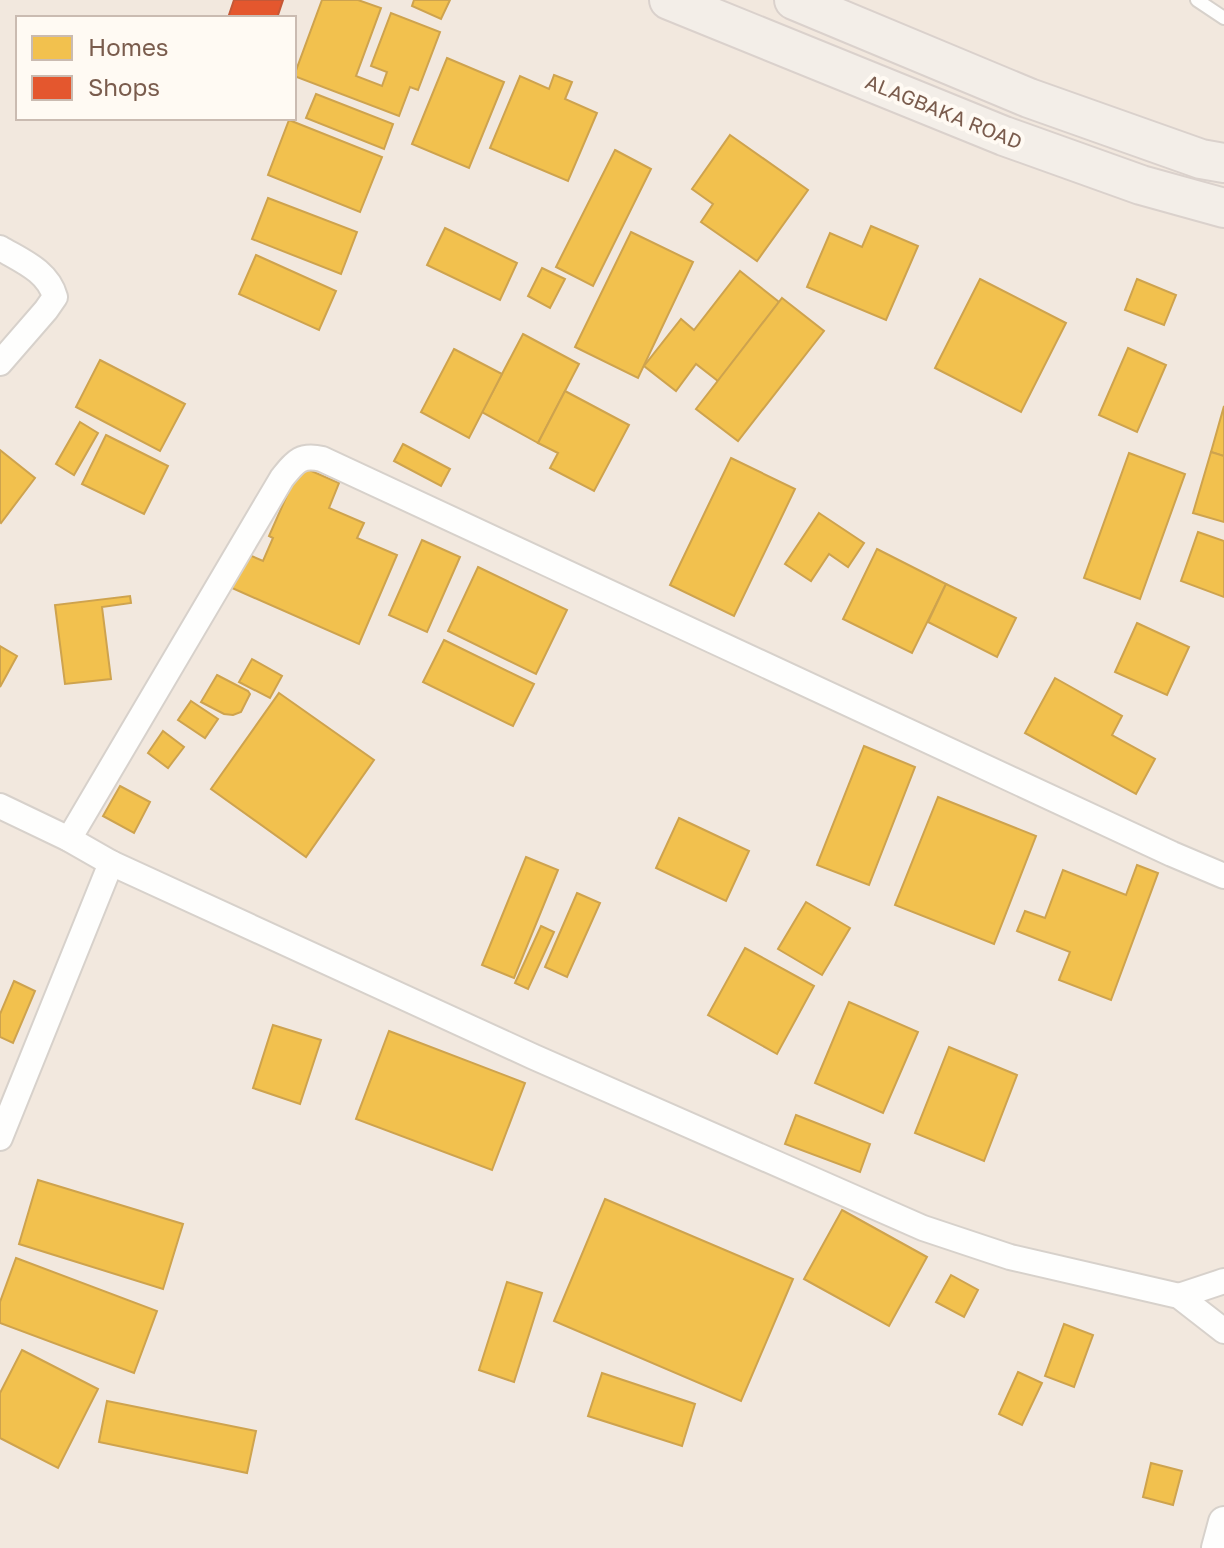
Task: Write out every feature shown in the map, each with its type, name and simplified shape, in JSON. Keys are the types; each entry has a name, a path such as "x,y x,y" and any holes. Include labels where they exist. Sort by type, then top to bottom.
{"main road":[{"name":"ALAGBAKA ROAD","path":"669,0 1004,136 1141,185 1224,208"},
{"path":"794,0 1029,98 1201,159 1224,163"}],"street":[{"path":"0,248 40,271 52,286 55,297 0,363"},
{"path":"69,839 282,478 296,460 311,456 1224,876"},
{"path":"0,806 111,863 534,1057 923,1228 1010,1257 1179,1296 1224,1331"},
{"path":"0,1138 111,863"},
{"path":"1179,1296 1224,1281"},
{"path":"1217,1548 1224,1522"}],"lane":[{"path":"1197,0 1224,18"}],"shaded area":[{"path":"0,0 1224,0 1224,1548 0,1548"}],"building: Homes":[{"path":"322,0 358,0 381,8 356,76 382,86 387,72 371,66 391,13 440,32 418,90 410,87 399,116 296,77"},
{"path":"414,0 450,0 441,19 412,6"},
{"path":"447,58 504,82 469,168 412,144"},
{"path":"554,75 572,82 565,99 597,113 568,181 490,148 520,76 549,89"},
{"path":"316,94 393,124 384,149 306,118"},
{"path":"289,120 382,157 360,212 268,175"},
{"path":"730,135 808,190 757,261 701,222 713,204 692,189"},
{"path":"615,150 651,169 593,286 556,267"},
{"path":"268,198 357,232 341,274 252,239"},
{"path":"871,226 918,246 886,320 807,287 830,233 862,247"},
{"path":"445,228 517,263 500,300 427,265"},
{"path":"631,232 693,262 638,378 575,347"},
{"path":"256,255 336,291 319,330 239,294"},
{"path":"542,268 565,279 550,308 528,296"},
{"path":"740,271 779,302 718,381 696,364 676,391 644,366 681,319 694,330"},
{"path":"980,279 1066,323 1021,412 935,368"},
{"path":"1137,279 1176,295 1164,325 1125,310"},
{"path":"782,298 824,331 738,441 696,409"},
{"path":"523,334 579,364 538,443 482,412"},
{"path":"1128,348 1166,365 1137,432 1099,415"},
{"path":"454,349 502,374 469,438 421,412"},
{"path":"100,360 185,404 160,451 76,407"},
{"path":"565,391 629,425 594,491 550,468 558,453 538,443"},
{"path":"1224,406 1224,456 1211,452"},
{"path":"80,422 98,433 74,475 56,464"},
{"path":"106,435 168,466 144,514 82,484"},
{"path":"403,444 450,469 441,486 394,461"},
{"path":"0,450 35,478 1,523 0,522"},
{"path":"1211,452 1224,456 1224,522 1193,513"},
{"path":"1129,453 1185,474 1140,599 1084,578"},
{"path":"731,458 795,489 734,616 670,585"},
{"path":"300,466 339,483 329,508 364,523 357,538 397,555 359,644 232,588 247,554 263,561 273,538 269,536"},
{"path":"819,513 864,543 848,567 829,554 811,581 785,564"},
{"path":"1198,532 1224,541 1224,597 1181,581"},
{"path":"422,540 460,557 427,632 389,615"},
{"path":"877,549 946,584 912,653 843,619"},
{"path":"478,567 567,610 536,674 448,631"},
{"path":"946,584 1016,618 997,657 928,622"},
{"path":"130,596 131,603 102,607 111,679 65,684 55,605"},
{"path":"1137,623 1189,647 1167,695 1115,672"},
{"path":"444,640 534,684 513,726 423,682"},
{"path":"0,646 17,656 0,687"},
{"path":"252,659 282,676 270,698 239,682"},
{"path":"217,675 250,694 241,712 224,714 201,702"},
{"path":"1055,678 1122,716 1112,735 1155,759 1136,794 1025,733"},
{"path":"279,693 374,760 306,857 211,789"},
{"path":"191,701 218,719 205,738 178,720"},
{"path":"163,731 184,747 168,768 148,753"},
{"path":"864,746 915,767 869,885 817,865"},
{"path":"120,786 150,802 134,833 103,816"},
{"path":"938,797 1036,836 994,944 895,905"},
{"path":"679,818 749,851 726,901 656,868"},
{"path":"526,857 558,870 514,978 482,965"},
{"path":"1137,865 1158,873 1111,1000 1059,980 1070,952 1017,931 1025,911 1045,918 1063,870 1126,895"},
{"path":"577,893 600,903 567,977 545,967"},
{"path":"806,902 850,928 822,975 778,949"},
{"path":"541,926 554,932 528,989 515,983"},
{"path":"745,948 814,986 777,1054 708,1015"},
{"path":"14,981 35,991 13,1043 0,1037 0,1014"},
{"path":"849,1002 918,1032 883,1113 815,1083"},
{"path":"273,1025 321,1040 300,1104 253,1088"},
{"path":"389,1031 525,1083 492,1170 356,1119"},
{"path":"949,1047 1017,1075 984,1161 915,1133"},
{"path":"796,1115 870,1144 860,1172 785,1144"},
{"path":"38,1180 183,1224 163,1289 19,1244"},
{"path":"605,1199 793,1279 741,1401 554,1321"},
{"path":"842,1210 927,1257 889,1326 804,1279"},
{"path":"16,1258 157,1311 134,1373 0,1323 0,1302"},
{"path":"951,1275 978,1290 964,1317 936,1302"},
{"path":"507,1282 542,1293 514,1382 479,1370"},
{"path":"1064,1324 1093,1335 1074,1387 1045,1376"},
{"path":"22,1350 98,1389 58,1468 0,1438 0,1393"},
{"path":"1018,1372 1042,1383 1022,1425 999,1414"},
{"path":"602,1373 695,1404 682,1446 588,1416"},
{"path":"107,1401 256,1431 247,1473 99,1442"},
{"path":"1151,1463 1182,1471 1173,1505 1143,1497"}],"building: Shops":[{"path":"234,0 283,0 278,16 229,16"}]}
